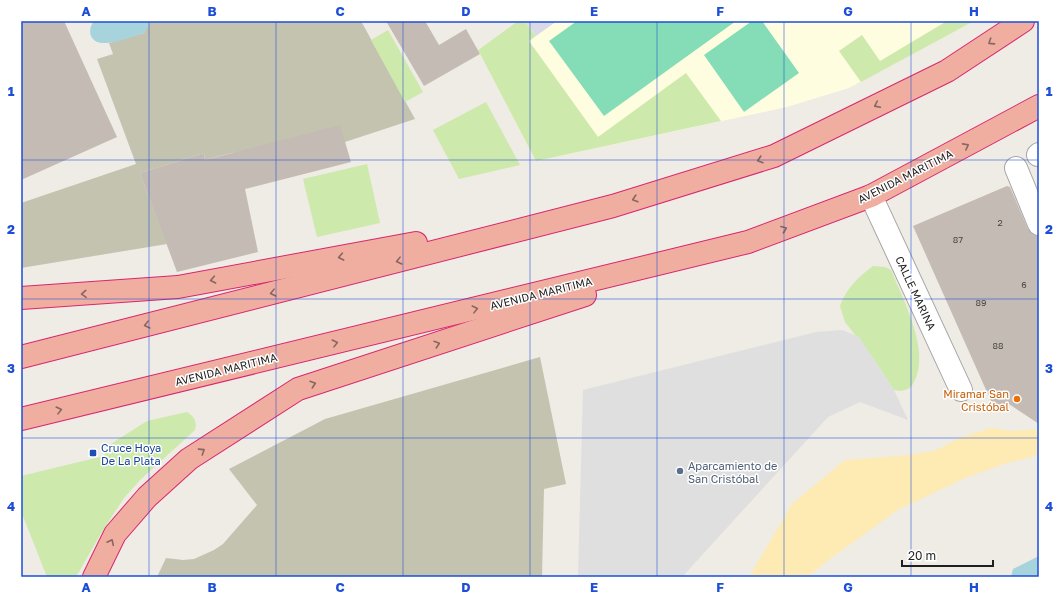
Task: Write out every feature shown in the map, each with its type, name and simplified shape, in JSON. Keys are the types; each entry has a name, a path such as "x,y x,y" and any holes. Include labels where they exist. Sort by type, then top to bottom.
{"highway":[{"path":"21,357 614,206 774,156 947,71 1023,21"},
{"name":"AVENIDA MARITIMA","path":"21,419 748,242 871,196 1039,106"},
{"path":"21,298 178,287 614,206"},
{"path":"94,577 115,534 147,497 189,459 298,389 748,242"}],"street":[{"path":"1016,168 1039,224"},
{"name":"CALLE MARINA","path":"871,196 961,390"}],"shaded area":[{"path":"150,21 361,21 415,119 345,142 231,153 205,160 204,153 140,173 167,244 21,268 21,203 136,164 97,59 113,54 109,43 144,33"},
{"path":"518,21 974,21 849,88 787,107 536,161 478,50"},
{"path":"557,21 536,36 526,22"},
{"name":"Aparcamiento de San Cristóbal","path":"842,330 859,337 894,390 908,420 860,402 828,417 682,577 578,577 583,390 816,332"},
{"path":"540,357 566,484 544,489 542,577 157,577 166,558 183,560 194,559 223,544 257,505 229,469 325,419"}],"green space":[{"path":"518,21 525,21 536,36 529,41 598,137 686,73 721,121 536,161 478,50"},
{"path":"577,21 736,21 604,116 549,41"},
{"path":"752,21 762,21 799,73 744,112 704,55"},
{"path":"947,21 974,21 861,82 839,51 862,35 880,61"},
{"path":"388,30 423,92 405,102 371,40"},
{"path":"486,102 520,165 459,179 433,130"},
{"path":"367,164 380,223 317,237 303,179"},
{"path":"873,266 885,267 891,270 908,310 917,341 919,356 918,370 914,382 908,389 900,391 894,390 873,358 845,322 840,306 853,284 862,274"},
{"path":"187,412 195,420 195,430 140,480 124,498 103,530 76,577 47,577 21,511 21,476 104,456 106,447 147,421"}],"sand":[{"path":"991,428 1012,431 1039,429 1039,455 1007,463 965,478 898,510 831,558 808,577 749,577 792,504 845,460 900,456 934,451 962,437"}],"water":[{"path":"94,21 150,21 150,23 144,33 116,42 101,43 95,41 91,36 90,32"},
{"path":"1039,556 1039,577 1011,577 1013,569"}],"building":[{"path":"21,21 64,21 117,137 21,180"},
{"path":"386,21 425,21 439,45 466,29 480,54 424,86"},
{"path":"340,125 351,162 245,189 258,252 177,272 140,173 204,153 205,160"},
{"path":"1007,186 1010,187 1028,229 1032,234 1039,236 1039,424 1009,404 995,410 913,226"}],"place":[{"name":"Miramar San Cristóbal","path":"1017,399"},
{"name":"Cruce Hoya De La Plata","path":"93,453"},
{"name":"Aparcamiento de San Cristóbal","path":"680,471"}]}
